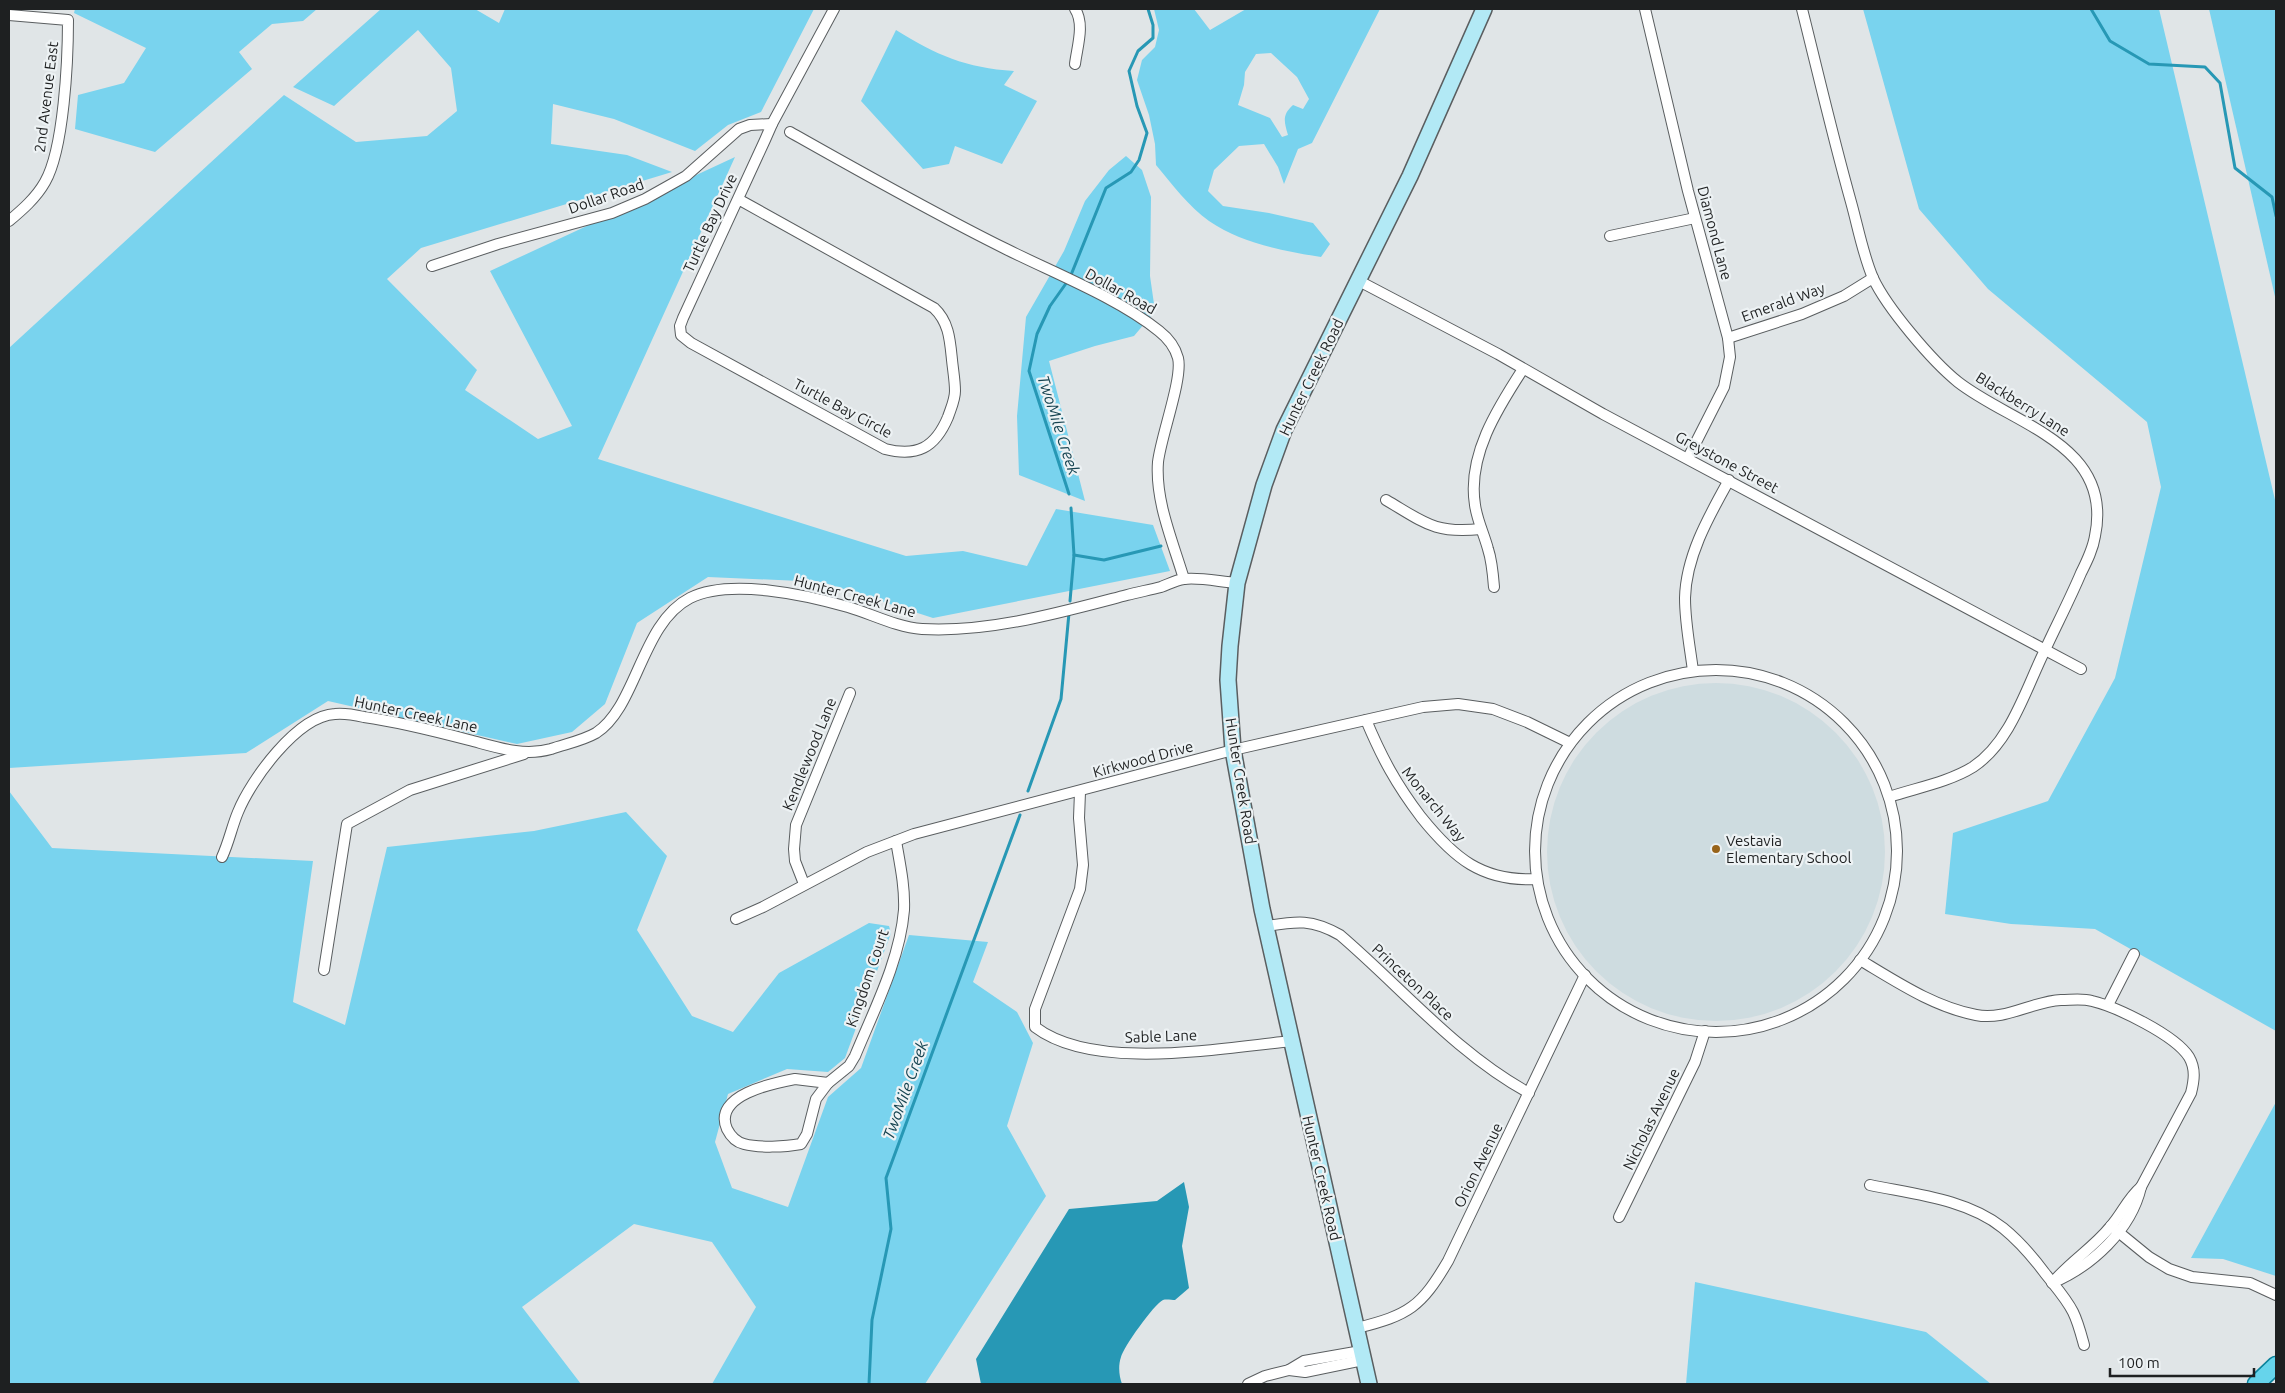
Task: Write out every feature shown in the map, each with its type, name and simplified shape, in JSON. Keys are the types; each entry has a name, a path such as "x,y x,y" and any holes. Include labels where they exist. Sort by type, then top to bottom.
{"main road":[{"name":"Hunter Creek Road","path":"1369,1384 1267,926 1233,750 1228,680 1237,583 1264,485 1284,430 1410,176 1484,9"},
{"path":"2256,1384 2276,1365"}],"street":[{"name":"Turtle Bay Drive","path":"682,335 680,326 683,318 772,124 834,9"},
{"path":"1075,9 1080,20 1075,64"},
{"name":"Diamond Lane","path":"1645,9 1695,218 1728,338 1730,357 1724,387 1688,458"},
{"name":"Blackberry Lane","path":"1802,9 1840,163 1874,278 1908,329 1932,357 1957,381 1986,401 2058,442 2076,458 2089,478 2098,513 2095,537 2068,602 2011,721 1998,742 1983,759 1964,772 1889,797"},
{"name":"2nd Avenue East","path":"9,15 68,20 62,112 54,159 46,182 39,192 9,222"},
{"name":"Dollar Road","path":"432,266 498,244 612,213 645,200 686,176 739,129 772,124"},
{"name":"Dollar Road","path":"790,132 981,236 1121,307 1139,317 1167,338 1178,360 1179,371 1164,428 1158,463 1161,500 1184,579"},
{"name":"Turtle Bay Circle","path":"682,335 691,344 885,449 901,453 916,452 928,446 939,435 945,424 953,403 955,391 949,332 943,316 934,308 738,199"},
{"path":"1610,236 1695,218"},
{"name":"Emerald Way","path":"1728,338 1802,314 1844,296 1874,278"},
{"name":"Greystone Street","path":"1359,281 1498,354 1523,370 2044,651 2082,669"},
{"path":"1494,587 1492,564 1481,529 1473,493 1478,457 1496,414 1523,370"},
{"path":"1693,672 1686,620 1685,597 1688,574 1708,518 1729,480"},
{"path":"1386,500 1433,527 1456,531 1481,529"},
{"path":"1184,579 1237,583"},
{"name":"Hunter Creek Lane","path":"222,857 237,812 253,781 284,744 322,716 340,714 379,719 518,752 542,751 587,738 606,725 620,705 657,632 680,605 700,595 734,590 780,592 850,608 883,620 917,628 952,630 987,627 1081,606 1184,579"},
{"path":"1729,671 1765,677 1790,686 1814,699 1842,722 1865,749 1889,797 1896,831 1897,857 1894,882 1882,923 1860,960 1830,992 1792,1015 1750,1028 1705,1031 1667,1025 1631,1010 1599,988 1571,958 1555,934 1542,900 1537,879 1535,850 1539,812 1555,767 1570,743 1599,713 1627,693 1653,681 1693,672 1729,671"},
{"name":"Kendlewood Lane","path":"804,884 795,861 796,825 850,693"},
{"name":"Kirkwood Drive","path":"736,919 763,907 867,852 921,832 1080,792 1233,750 1423,707 1470,704 1516,717 1570,743"},
{"name":"Monarch Way","path":"1366,720 1381,756 1398,788 1435,834 1460,859 1493,875 1516,880 1537,879"},
{"name":"Hunter Creek Lane","path":"324,970 347,824 410,790 530,752"},
{"name":"Sable Lane","path":"1080,792 1079,818 1083,865 1080,889 1035,1009 1035,1027 1048,1037 1060,1042 1106,1051 1141,1054 1292,1041"},
{"name":"Kingdom Court","path":"828,1083 795,1079 772,1083 750,1092 731,1104 726,1115 726,1127 732,1137 742,1144 789,1146 801,1144 807,1134 816,1100 828,1083 850,1066 886,979 897,944 904,910 902,875 896,841"},
{"name":"Princeton Place","path":"1267,926 1297,921 1308,922 1319,924 1340,935 1461,1047 1499,1075 1529,1093"},
{"path":"2108,1006 2134,954"},
{"path":"1860,960 1934,1001 1956,1010 1979,1016 2002,1014 2059,1000 2089,1000 2108,1006 2173,1040 2189,1058 2194,1069 2194,1081 2186,1104 2141,1187 2137,1204 2115,1230 2065,1267 2052,1283"},
{"name":"Orion Avenue","path":"1357,1328 1402,1314 1421,1300 1436,1281 1448,1261 1585,975"},
{"name":"Nicholas Avenue","path":"1619,1217 1695,1062 1705,1031"},
{"path":"1870,1185 1938,1200 1982,1215 2002,1227 2028,1251 2074,1313 2084,1345"},
{"path":"2115,1230 2149,1257 2180,1274 2250,1283 2276,1295"},
{"path":"1248,1384 1266,1376 1289,1370 1305,1372 1362,1355"}],"shaded area":[{"path":"75,9 317,9 303,21 272,24 239,52 252,69 155,152 75,129 78,95 124,83 146,48 74,13"},
{"path":"381,9 475,9 499,23 505,9 814,9 761,112 728,125 695,151 614,119 553,104 551,144 627,155 672,172 421,248 387,279 477,370 465,390 538,439 572,426 490,271 735,157 598,459 906,556 963,551 1027,566 1056,509 1153,525 1170,571 933,618 822,582 708,577 637,623 605,704 572,732 517,744 328,701 246,753 9,768 9,348 284,95 356,142 427,136 457,111 451,68 418,30 334,106 293,87"},
{"path":"1154,9 1194,9 1210,30 1246,9 1380,9 1312,143 1298,149 1284,184 1278,167 1264,144 1239,146 1214,170 1208,191 1223,206 1269,213 1313,223 1330,244 1321,257 1263,245 1221,229 1195,209 1156,165 1155,144 1149,115 1137,80 1142,60 1155,47 1159,30","holes":["1271,53 1297,77 1309,99 1303,109 1293,105 1287,112 1285,122 1288,135 1282,137 1270,118 1238,105 1244,85 1245,72 1256,54"]},
{"path":"1863,9 2159,9 2276,504 2276,1031 2095,929 2011,924 1945,914 1953,833 2048,801 2115,678 2161,487 2147,422 1988,289 1919,209"},
{"path":"2209,9 2276,9 2276,301"},
{"path":"896,30 925,47 952,59 981,67 1014,71 1004,85 1037,101 1002,164 955,146 949,164 923,169 861,101"},
{"path":"1126,156 1142,170 1151,197 1150,276 1155,311 1134,336 1049,361 1085,501 1019,475 1017,416 1026,317 1064,251 1085,201 1109,170"},
{"name":"Vestavia Elementary School","path":"1716,683 1749,686 1781,696 1810,711 1836,732 1857,758 1872,787 1882,819 1885,852 1882,885 1872,917 1857,946 1836,972 1810,993 1781,1008 1749,1018 1716,1021 1683,1018 1651,1008 1622,993 1596,972 1575,946 1560,917 1550,885 1547,852 1550,819 1560,787 1575,758 1596,732 1622,711 1651,696 1683,686"},
{"path":"9,791 52,848 313,861 293,1002 345,1025 387,847 534,831 626,812 667,856 637,930 692,1016 733,1032 779,973 869,923 889,926 891,933 845,1058 828,1072 787,1069 728,1094 715,1142 732,1188 788,1207 828,1097 861,1068 909,935 988,942 973,982 1017,1012 1033,1043 1007,1126 1046,1196 925,1384 712,1384 756,1307 712,1242 634,1224 522,1307 581,1384 9,1384"},
{"path":"2276,1102 2276,1276 2223,1259 2191,1258"},
{"path":"1184,1182 1189,1207 1182,1246 1189,1288 1175,1300 1163,1300 1159,1303 1139,1327 1121,1357 1119,1371 1122,1384 981,1384 976,1359 1069,1209 1157,1201"},
{"path":"1695,1282 1926,1332 1991,1384 1686,1384"}],"waterway":[{"path":"1071,275 1106,188 1131,172 1139,160 1147,133 1137,106 1129,71 1138,51 1153,38 1153,25 1148,9"},
{"path":"2091,9 2110,41 2149,64 2205,67 2220,83 2235,168 2272,197 2276,216"},
{"name":"TwoMile Creek","path":"1067,282 1050,306 1037,334 1029,371 1069,494"},
{"name":"TwoMile Creek","path":"1070,601 1074,555 1071,508"},
{"path":"1074,555 1104,560 1161,546"},
{"name":"TwoMile Creek","path":"1028,791 1061,699 1069,613"},
{"name":"TwoMile Creek","path":"869,1384 872,1320 891,1229 886,1178 1020,815"}],"place":[{"name":"Vestavia Elementary School","path":"1716,849"}]}
